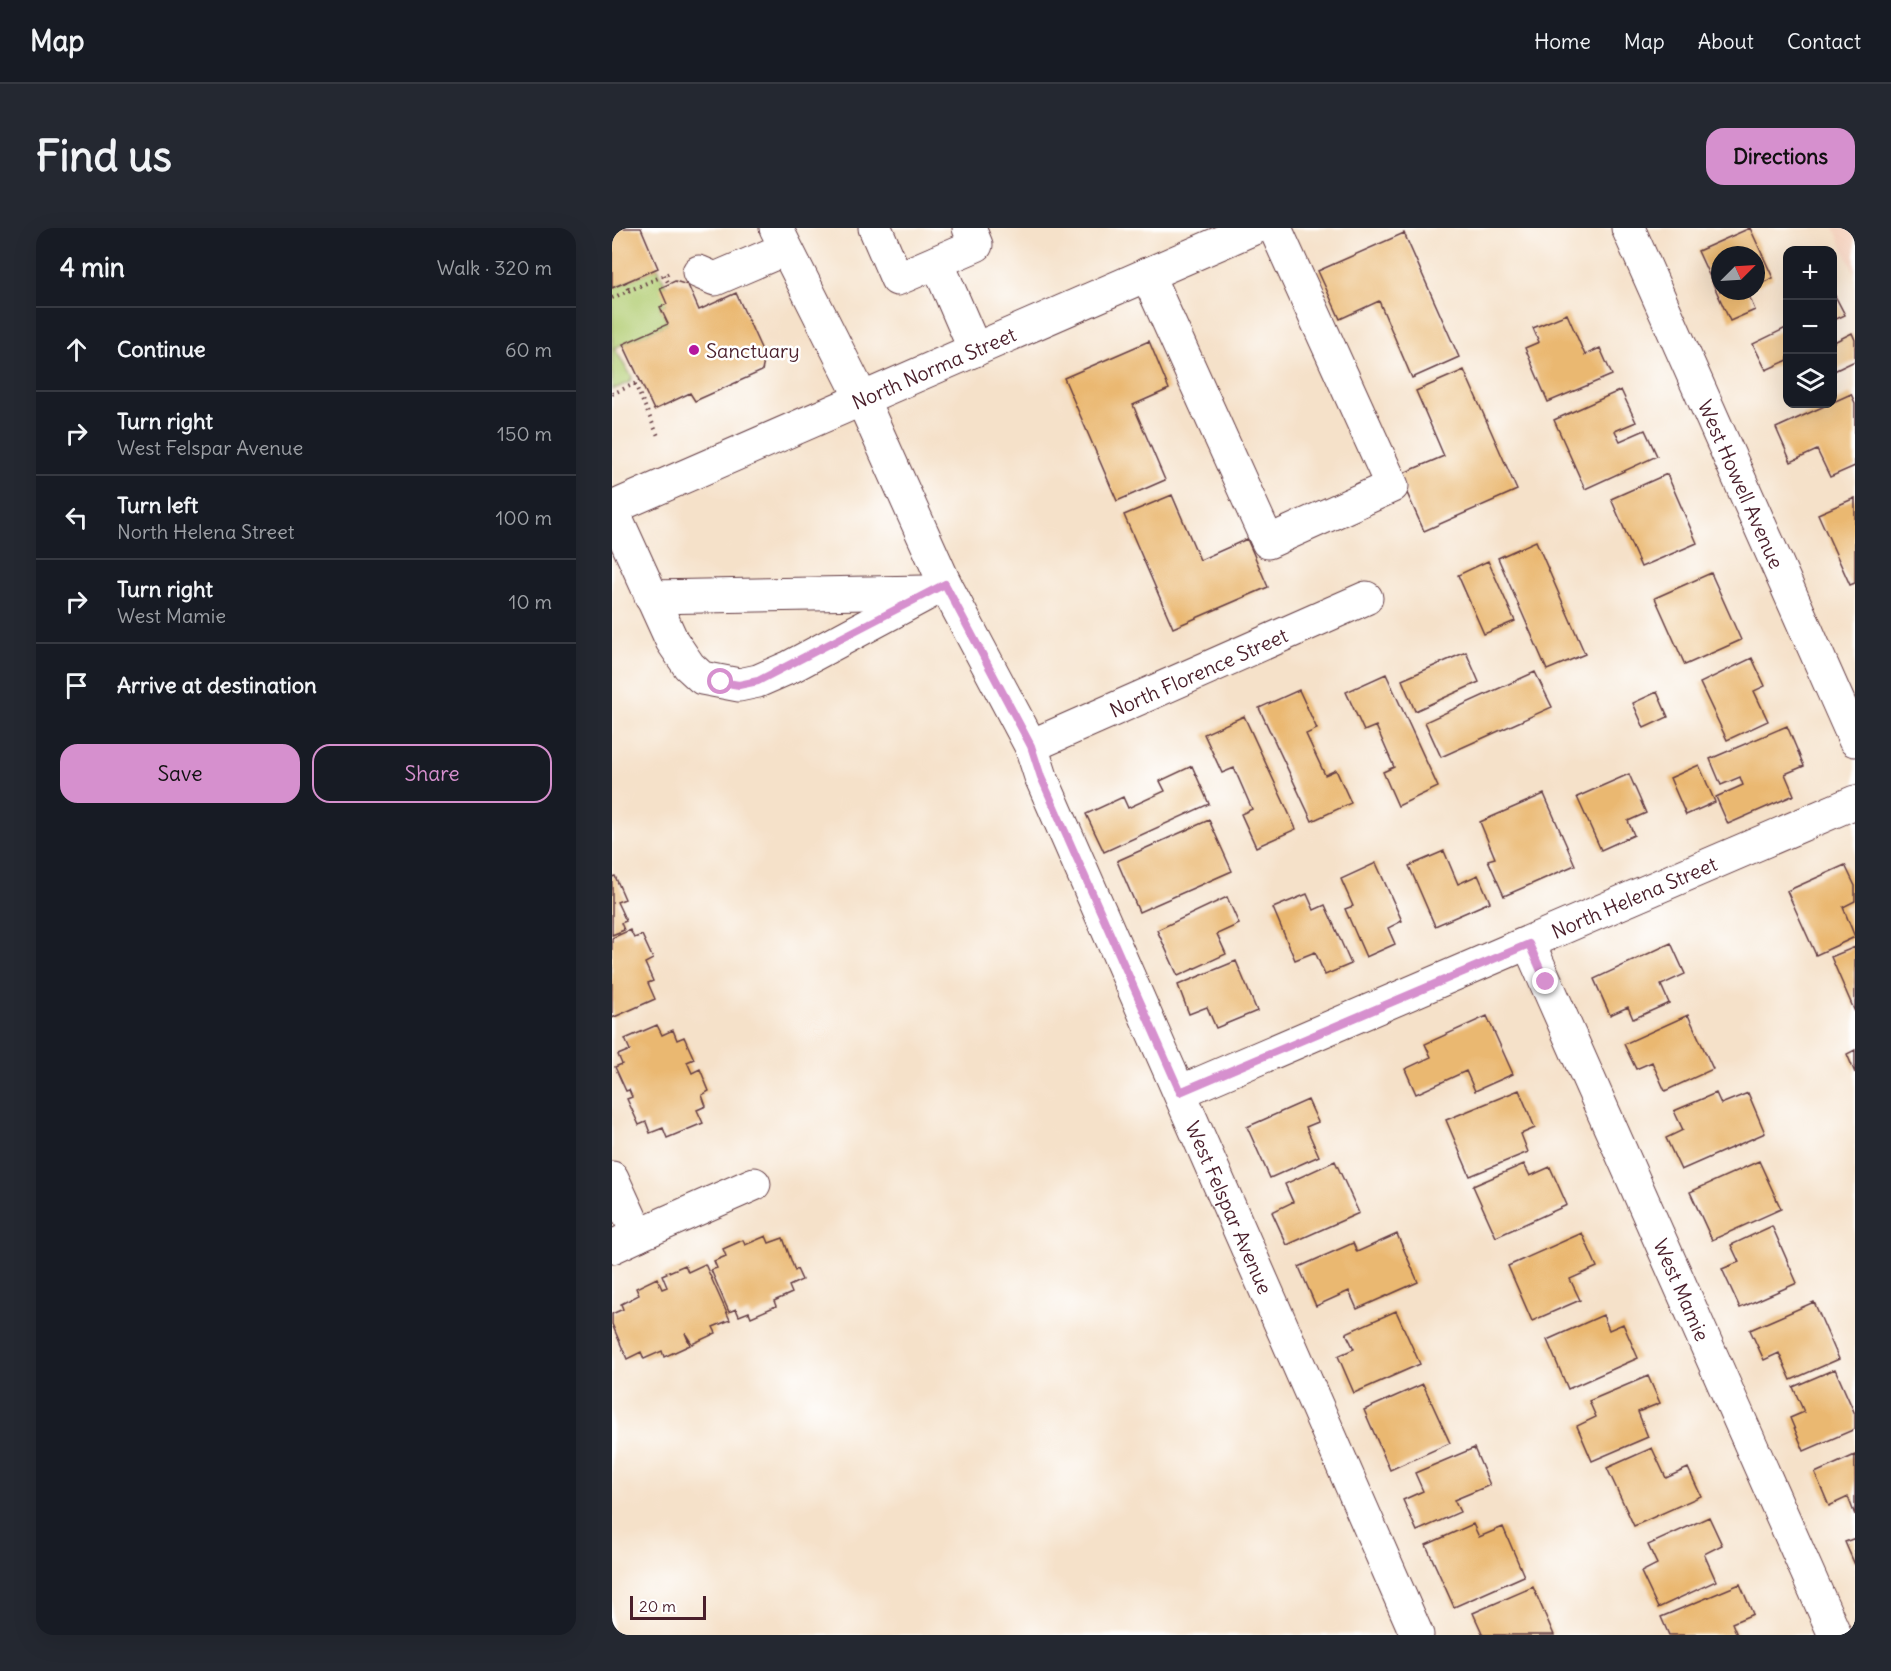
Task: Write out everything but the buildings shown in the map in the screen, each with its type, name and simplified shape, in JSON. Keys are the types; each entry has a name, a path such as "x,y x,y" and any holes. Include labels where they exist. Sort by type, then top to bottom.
{"street":[{"path":"875,228 897,279 976,245 969,228"},
{"name":"North Norma Street","path":"612,509 1254,228"},
{"path":"1147,274 1268,542 1392,486 1275,228"},
{"name":"West Howell Avenue","path":"1628,228 1855,740"},
{"path":"699,272 715,279 781,239"},
{"name":"West Felspar Avenue","path":"781,239 862,399 939,588 1031,746 1046,788 1417,1635"},
{"path":"937,262 975,350"},
{"path":"612,509 672,641 688,666 702,678 739,685 758,681 790,667 939,588"},
{"path":"651,597 939,588"},
{"name":"North Florence Street","path":"1031,746 1366,598"},
{"name":"North Helena Street","path":"1180,1092 1855,802"},
{"name":"West Mamie","path":"1529,944 1834,1635"},
{"path":"612,1178 625,1241 754,1184"}],"path":[{"path":"612,298 664,275 669,284"},
{"path":"625,282 629,291"},
{"path":"612,394 641,381"},
{"path":"635,384 659,438"}],"shaded area":[{"path":"1834,228 1855,228 1855,274"}],"green space":[{"path":"658,268 666,286 667,304 660,307 668,324 614,348 632,377 630,382 612,390 612,288"}],"place":[{"name":"Sanctuary","path":"694,350"}],"route":[{"path":"721,682 739,685 758,681 790,667 945,584 1031,746 1041,777 1180,1092 1529,944 1546,982"}]}
